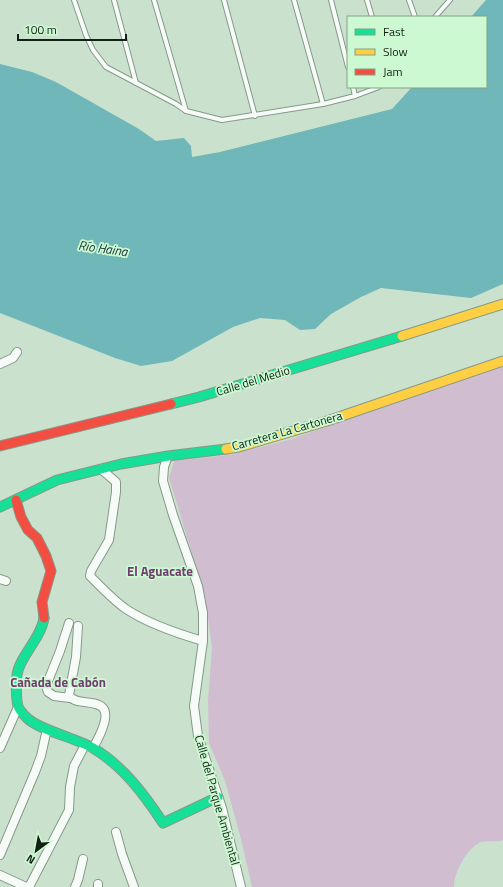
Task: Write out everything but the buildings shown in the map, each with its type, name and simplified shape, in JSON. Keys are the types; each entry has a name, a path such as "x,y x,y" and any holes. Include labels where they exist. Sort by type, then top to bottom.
{"street":[{"name":"Calle del Medio","path":"0,446 199,397 433,327 503,304"},
{"path":"0,364 13,358 17,352"},
{"name":"Carretera La Cartonera","path":"0,507 58,480 101,469 168,456 239,447 334,418 503,362"},
{"name":"Calle del Parque Ambiental","path":"168,456 164,467 163,481 173,515 198,586 203,613 203,641 194,706 198,736 218,797 241,887"},
{"path":"101,469 116,482 116,492 109,540 91,571 90,576 126,609 137,616 203,641"},
{"path":"0,748 18,707 17,675 23,659 40,630 44,619 42,602 51,571 46,556 37,538 28,530 21,517 16,500"},
{"path":"29,887 69,810 70,787 74,766 101,733 105,719 104,710 100,705 54,696 48,692 46,686 60,651 68,622"},
{"path":"70,698 69,695 76,657 78,626"},
{"path":"18,707 28,719 41,727 74,739 89,747 122,770 144,795 163,823 218,797"},
{"path":"0,855 37,767 47,729"},
{"path":"116,832 134,887"},
{"path":"75,887 83,859"},
{"path":"0,876 26,887"}],"lane":[{"path":"74,0 86,35 93,50 106,67 176,104 186,111 222,120 255,116 323,104 355,96 376,88"},
{"path":"114,0 136,83"},
{"path":"154,0 186,111"},
{"path":"224,0 255,116"},
{"path":"294,0 323,104"},
{"path":"331,0 347,63"},
{"path":"367,0 372,16"},
{"path":"409,0 415,16"},
{"path":"436,16 446,2 450,0"},
{"path":"353,88 355,96"}],"shaded area":[{"path":"503,366 503,840 481,842 471,849 462,861 456,874 454,887 252,887 225,781 209,743 208,701 212,648 205,596 169,478 174,461 229,455 288,440"}],"water":[{"name":"Río Haina","path":"486,0 503,0 503,284 471,298 381,288 361,297 331,314 315,329 300,330 285,320 260,318 233,327 172,361 141,366 115,358 0,313 0,64 32,72 56,82 139,129 156,141 184,138 191,146 192,157 220,152 392,109 411,88 487,88 487,16 472,16"}],"traffic: fast":[{"path":"171,404 402,336"},
{"path":"0,507 57,480 121,464 168,456 226,449"},
{"path":"44,618 39,633 22,661 17,675 17,703 19,709 26,717 40,726 86,744 104,755 132,781 163,823 218,797"}],"traffic: slow":[{"path":"402,336 503,304"},
{"path":"226,449 239,447 327,421 503,361"}],"traffic: jam":[{"path":"0,446 171,404"},
{"path":"16,500 21,517 28,530 37,538 46,556 51,571 42,602 44,618"}],"district":[{"name":"El Aguacate","path":"160,571"},
{"name":"Cañada de Cabón","path":"58,682"}]}
